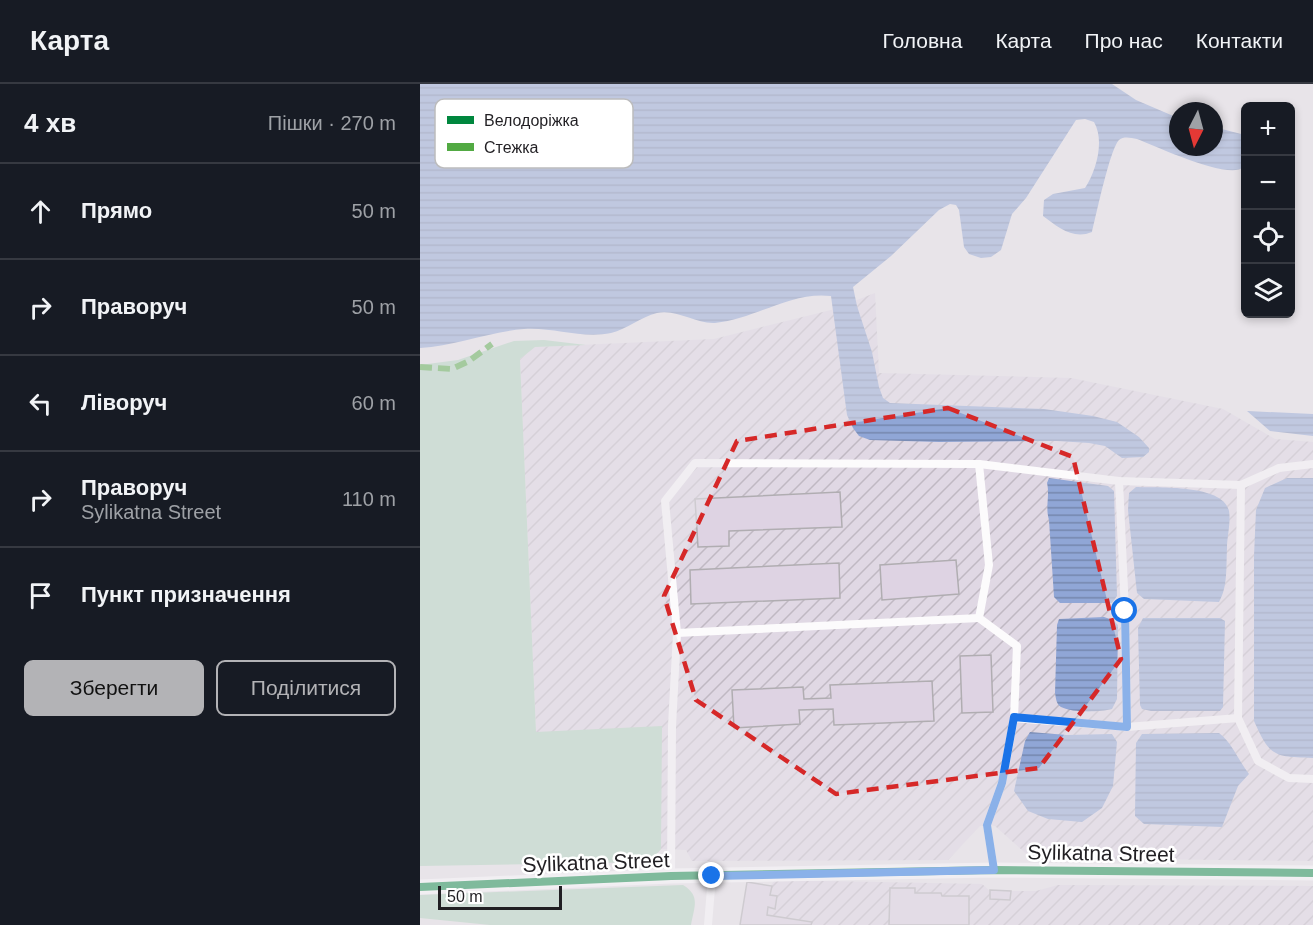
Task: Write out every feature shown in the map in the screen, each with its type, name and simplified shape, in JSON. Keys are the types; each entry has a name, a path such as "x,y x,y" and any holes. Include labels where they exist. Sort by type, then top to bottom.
{"street":[{"name":"Sylikatna Street","path":"420,887 671,876 994,870 1313,873"}],"lane":[{"path":"671,876 672,726 678,633 664,501 695,463 979,464 1119,481 1241,485 1279,468 1313,464"},
{"path":"979,464 988,566 979,618"},
{"path":"1119,481 1127,727"},
{"path":"1241,485 1238,718 1258,760 1289,778 1313,779"},
{"path":"678,633 979,618 1017,646 1014,717 1002,783 987,825 994,870"},
{"path":"1014,717 1127,727 1238,718"},
{"path":"708,925 712,876"}],"highlighted area":[{"path":"948,408 1073,457 1121,659 1039,768 836,794 696,700 664,596 737,441"}],"shaded area":[{"path":"875,293 879,373 1071,378 1223,409 1275,439 1313,442 1313,861 1031,858 995,826 987,825 980,826 948,860 692,861 686,850 661,849 650,862 536,732 520,359 534,347 714,339 831,310"},
{"path":"775,880 982,884 990,891 1010,900 1011,891 1036,891 1058,885 1313,886 1313,925 740,925"}],"green space":[{"path":"544,340 586,345 535,347 520,359 536,732 662,726 661,849 650,862 420,866 420,365 458,360 514,341"},
{"path":"683,885 692,893 695,902 691,925 490,925 420,918 420,895"}],"water":[{"path":"420,84 1112,84 1136,100 1169,114 1169,152 1137,139 1128,138 1119,140 1115,146 1092,232 1072,233 1043,216 1044,200 1053,194 1085,188 1093,173 1098,156 1099,138 1094,122 1085,119 1076,120 1026,198 1012,214 1001,250 991,257 981,258 969,254 964,247 959,210 956,205 950,204 939,210 891,256 853,287 872,352 879,387 883,398 890,403 1044,409 1093,416 1117,422 1139,437 1149,448 1149,452 1143,457 1122,458 1105,446 1089,443 870,440 859,436 847,415 831,296 788,301 745,316 715,323 665,312 651,315 611,333 589,335 524,329 420,348"},
{"path":"1223,129 1241,134 1241,168 1224,170 1180,156 1223,156"},
{"path":"1247,411 1313,414 1313,436 1270,431"},
{"path":"1049,478 1108,486 1114,491 1117,596 1112,603 1060,603 1054,597 1047,511"},
{"path":"1287,478 1313,478 1313,758 1290,757 1275,753 1264,742 1254,721 1256,510 1265,488"},
{"path":"1136,487 1189,489 1215,496 1224,502 1229,511 1230,520 1225,583 1219,602 1144,599 1137,593 1128,510 1129,493"},
{"path":"1104,617 1113,620 1118,625 1117,699 1112,709 1107,710 1079,711 1061,707 1057,703 1055,693 1059,619"},
{"path":"1143,618 1220,618 1225,621 1223,707 1220,711 1142,709 1140,705 1138,628"},
{"path":"1030,732 1067,735 1112,734 1117,742 1113,786 1102,808 1082,822 1048,819 1028,811 1014,791 1025,741"},
{"path":"1219,733 1232,747 1249,774 1238,786 1222,827 1144,824 1135,816 1136,743 1142,734"}],"building":[{"path":"840,492 842,527 729,531 729,546 698,547 695,499"},
{"path":"956,560 959,594 882,600 880,565"},
{"path":"839,563 840,598 691,604 690,570"},
{"path":"991,655 993,712 962,713 960,656"},
{"path":"932,681 934,721 834,725 833,709 799,710 800,724 734,728 732,690 803,687 804,699 831,698 830,685"},
{"path":"747,882 772,886 770,895 777,896 775,909 768,907 767,915 812,922 811,925 740,925"},
{"path":"890,888 915,888 915,893 941,893 942,896 969,896 969,925 889,925"},
{"path":"990,890 1011,891 1010,900 990,899"}],"marked path":[{"path":"420,367 452,369 469,361 492,344"}],"cycle path":[{"path":"420,887 671,876 994,870 1313,873"}],"route":[{"path":"712,876 994,870 987,825 1002,783 1014,717 1127,727 1125,611"}]}
